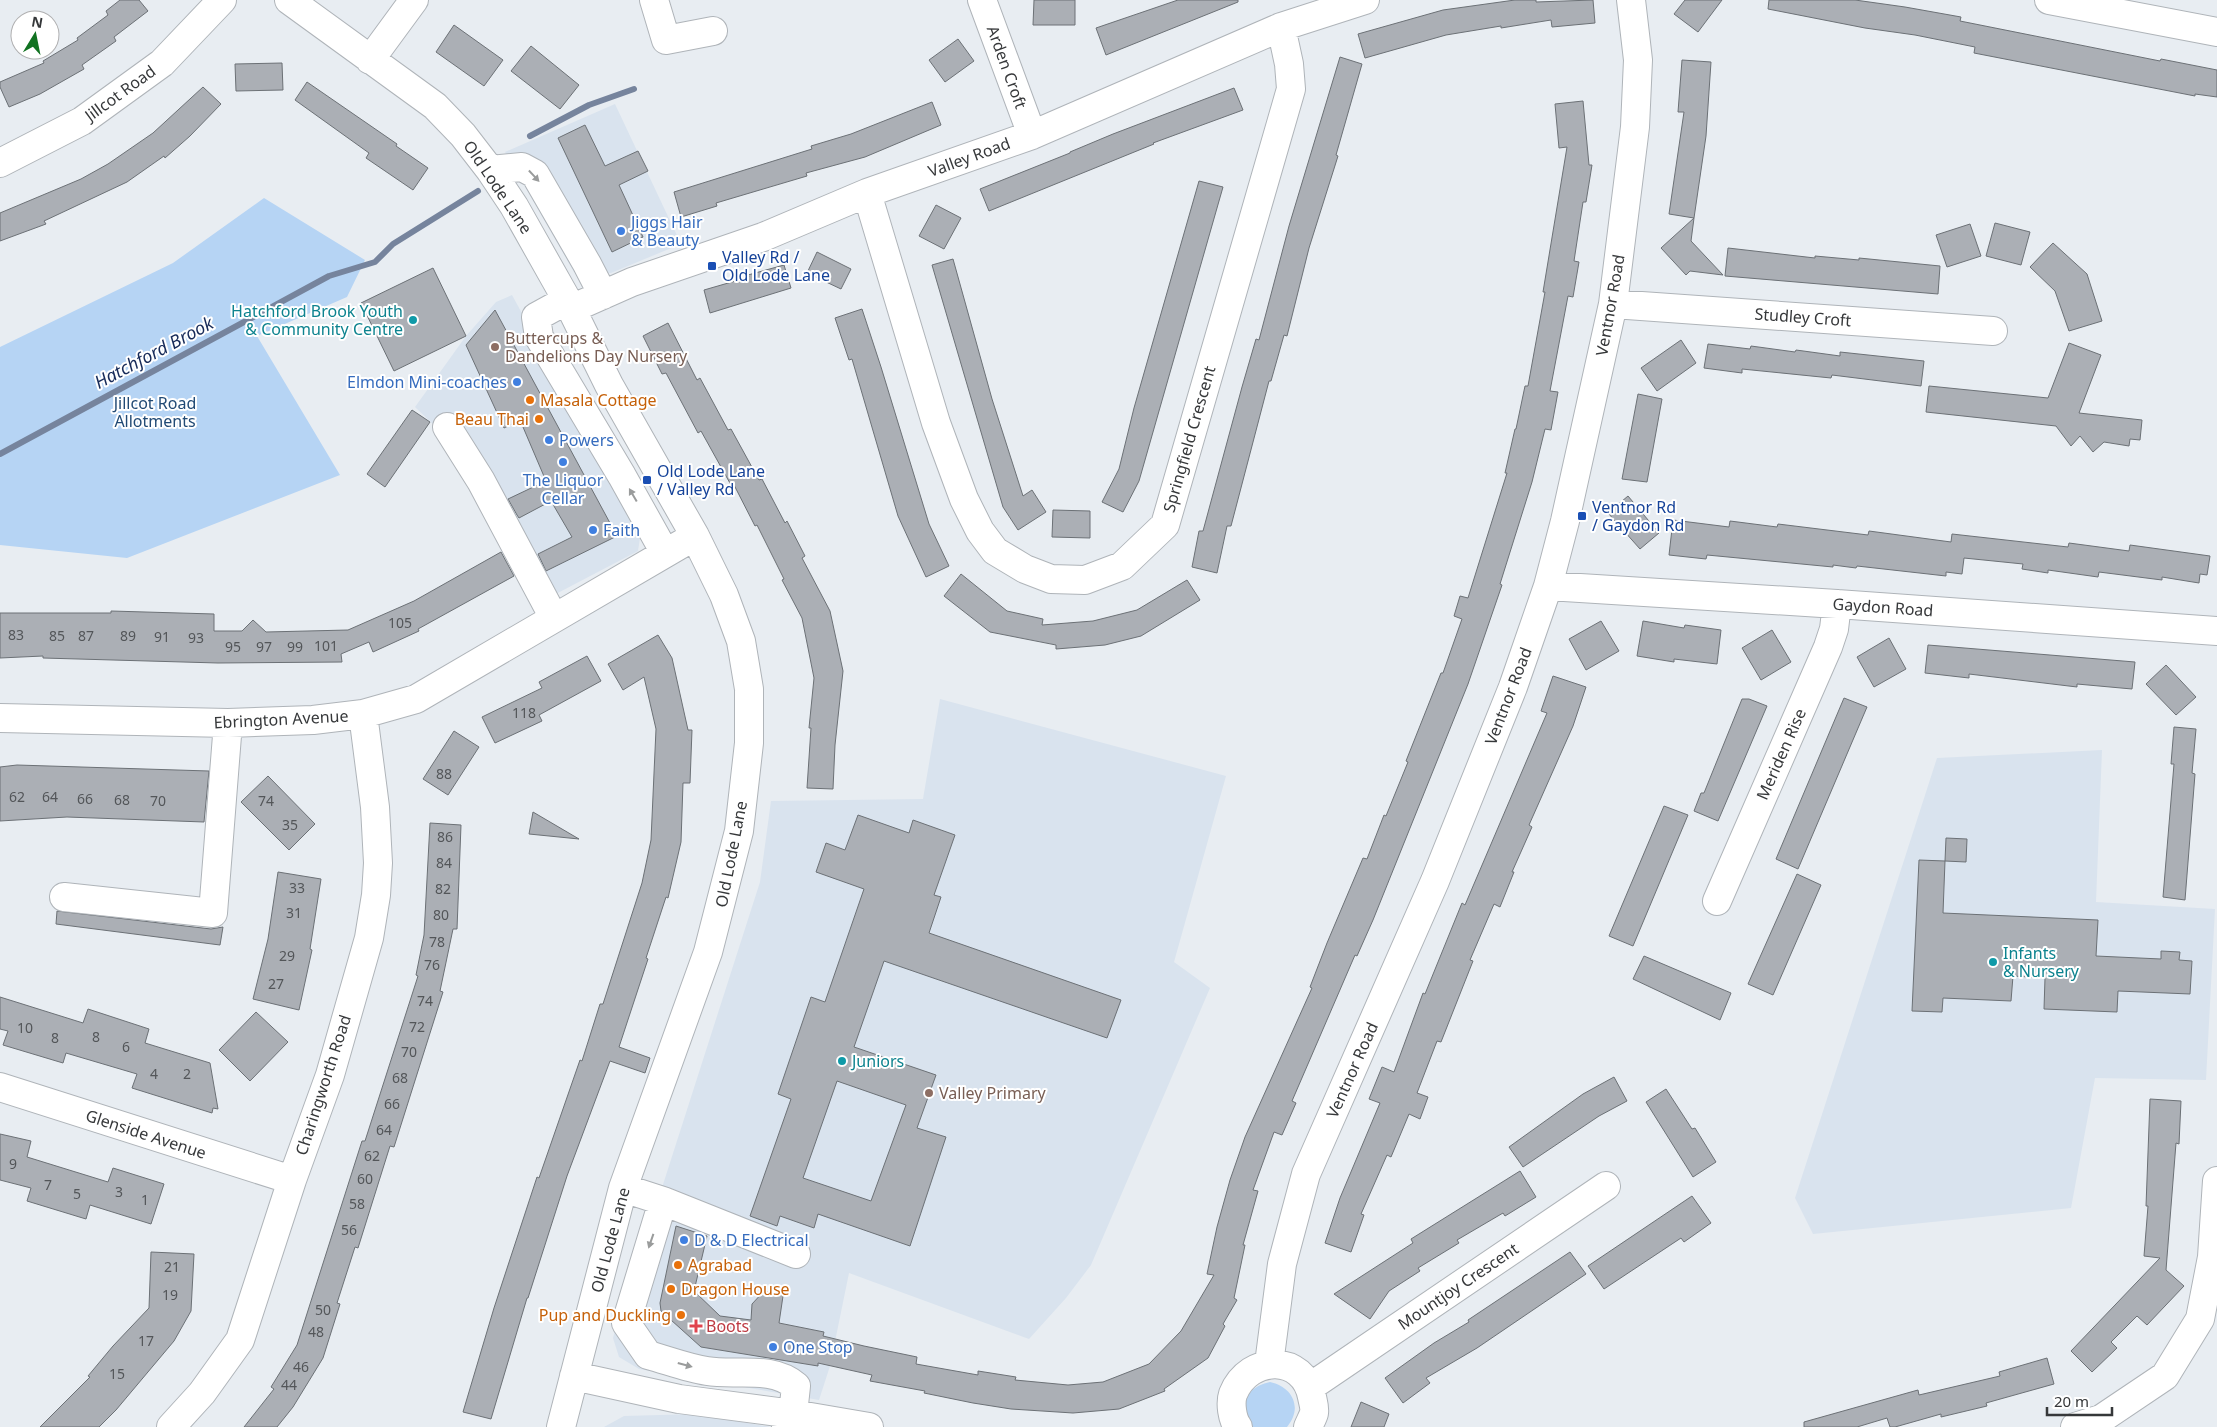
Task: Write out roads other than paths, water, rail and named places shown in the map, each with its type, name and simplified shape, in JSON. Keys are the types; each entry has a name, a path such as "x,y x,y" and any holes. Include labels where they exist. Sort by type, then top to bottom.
{"street":[{"name":"Jillcot Road","path":"0,164 82,121 162,63 222,0"},
{"name":"Old Lode Lane","path":"289,0 435,106 463,135 490,170 514,206 569,305 609,385 695,536 724,595 741,641 748,689 750,743 739,831 708,952 623,1188 561,1427"},
{"path":"370,60 414,0"},
{"path":"654,0 666,40 713,31"},
{"name":"Arden Croft","path":"982,0 1032,135"},
{"name":"Valley Road","path":"569,305 603,295 632,282 764,237 867,193 1032,135 1281,27 1365,0"},
{"name":"Ventnor Road","path":"1269,1364 1282,1264 1306,1174 1435,881 1513,687 1548,586 1565,521 1613,304 1635,127 1638,60 1631,0"},
{"path":"2049,0 2217,32"},
{"name":"Springfield Crescent","path":"867,193 936,423 964,499 980,531 995,551 1025,570 1052,579 1085,580 1122,566 1165,525 1291,89 1281,27"},
{"path":"490,170 522,167 535,174 603,295"},
{"name":"Studley Croft","path":"1613,304 1993,331"},
{"path":"569,305 536,317 539,337 622,476 665,553"},
{"path":"447,427 481,481 554,618"},
{"name":"Ebrington Avenue","path":"0,718 228,723 313,720 363,714 416,698 695,536"},
{"name":"Gaydon Road","path":"1548,586 2217,631"},
{"name":"Meriden Rise","path":"1717,901 1828,647 1834,629 1837,604"},
{"name":"Charingworth Road","path":"171,1427 202,1393 240,1340 292,1180 330,1075 369,938 376,895 378,863 375,807 363,714"},
{"path":"64,897 213,913 228,723"},
{"name":"Glenside Avenue","path":"0,1087 292,1180"},
{"path":"2075,1427 2101,1419 2165,1376 2200,1319 2212,1256 2217,1181"},
{"name":"Mountjoy Crescent","path":"1310,1387 1606,1186"},
{"path":"623,1188 663,1201 796,1254"},
{"path":"663,1201 626,1323 648,1355 708,1371 768,1373 787,1378 796,1386 789,1420"},
{"path":"1229,1425 1231,1400 1238,1382 1254,1368 1269,1364 1291,1368 1302,1375 1310,1387 1314,1411 1308,1427"},
{"path":"574,1376 789,1420 869,1427"}],"waterway":[{"name":"Hatchford Brook","path":"530,136 589,105 634,89"},
{"name":"Hatchford Brook","path":"0,454 329,276 375,262 393,244 478,191"}],"place":[{"name":"Jiggs Hair & Beauty","path":"621,231"},
{"name":"Valley Rd / Old Lode Lane","path":"712,266"},
{"name":"Hatchford Brook Youth & Community Centre","path":"413,320"},
{"name":"Buttercups & Dandelions Day Nursery","path":"495,347"},
{"name":"Elmdon Mini-coaches","path":"517,382"},
{"name":"Masala Cottage","path":"530,400"},
{"name":"Beau Thai","path":"539,419"},
{"name":"Powers","path":"549,440"},
{"name":"The Liquor Cellar","path":"563,462"},
{"name":"Old Lode Lane / Valley Rd","path":"647,480"},
{"name":"Ventnor Rd / Gaydon Rd","path":"1582,516"},
{"name":"Faith","path":"593,530"},
{"name":"Infants & Nursery","path":"1993,962"},
{"name":"Juniors","path":"842,1061"},
{"name":"Valley Primary","path":"929,1093"},
{"name":"D & D Electrical","path":"684,1240"},
{"name":"Agrabad","path":"678,1265"},
{"name":"Dragon House","path":"671,1289"},
{"name":"Pup and Duckling","path":"681,1315"},
{"name":"Boots","path":"696,1326"},
{"name":"One Stop","path":"773,1347"}],"park label":[{"name":"Jillcot Road Allotments","path":"155,412"}]}
